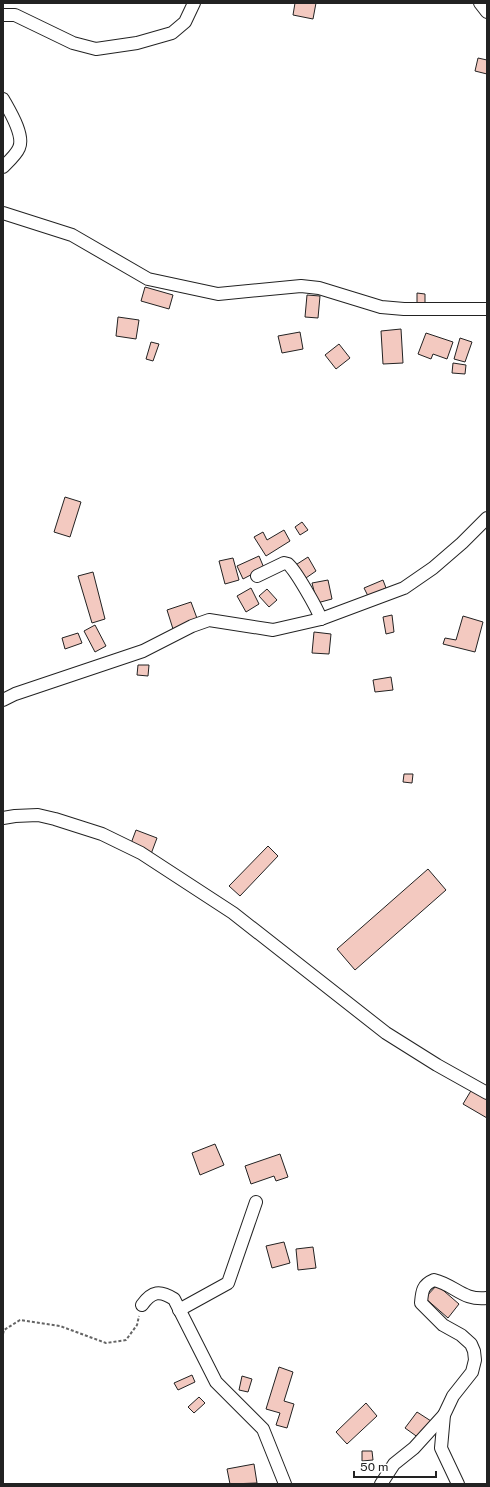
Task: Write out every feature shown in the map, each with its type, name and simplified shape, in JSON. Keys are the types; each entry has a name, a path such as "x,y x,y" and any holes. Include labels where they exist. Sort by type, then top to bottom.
{"street":[{"path":"3,15 15,15 74,43 96,49 137,43 172,33 185,22 194,3"},
{"path":"480,3 487,12"},
{"path":"3,99 17,125 20,142 19,148 3,167"},
{"path":"3,213 72,235 148,279 218,294 301,286 319,288 381,306 404,309 487,309"},
{"path":"3,700 42,684 142,651 192,626 209,620 273,630 321,619 404,588 433,568 462,543 487,518"},
{"path":"257,576 284,563 290,565 318,611 321,619"},
{"path":"3,818 38,815 55,819 102,834 141,853 233,913 386,1033 437,1065 487,1093"},
{"path":"179,1310 228,1283 256,1202"},
{"path":"382,1484 394,1464 414,1448 444,1415 453,1396 472,1372 475,1360 472,1344 461,1335 443,1325 421,1303 425,1285 434,1280 442,1282 461,1293 477,1299 487,1298"},
{"path":"142,1305 147,1298 156,1293 166,1294 174,1299 216,1382 263,1429 285,1484"},
{"path":"444,1415 441,1448 458,1484"}],"path":[{"path":"3,1334 4,1330 20,1320 60,1326 106,1342 126,1340 137,1326 142,1305"}],"building":[{"path":"295,3 316,3 313,19 293,15"},
{"path":"478,58 487,60 487,74 475,71"},
{"path":"145,287 173,295 169,309 141,301"},
{"path":"417,293 425,294 425,305 417,304"},
{"path":"307,295 320,296 318,318 305,317"},
{"path":"118,317 139,320 136,339 116,336"},
{"path":"401,329 403,363 383,364 381,331"},
{"path":"300,332 303,349 282,353 278,336"},
{"path":"426,333 453,342 447,359 433,354 431,359 418,354"},
{"path":"460,338 472,342 465,362 454,359"},
{"path":"151,342 159,344 153,361 146,359"},
{"path":"339,344 350,358 336,369 325,355"},
{"path":"453,363 466,365 465,374 452,373"},
{"path":"65,497 81,502 70,537 54,532"},
{"path":"302,522 308,530 300,535 295,527"},
{"path":"284,530 290,541 266,556 254,537 263,532 267,540"},
{"path":"259,556 264,568 243,579 237,566"},
{"path":"308,557 316,571 303,580 294,566"},
{"path":"233,558 239,580 225,584 219,561"},
{"path":"93,572 105,619 92,623 78,576"},
{"path":"328,580 332,599 317,603 312,583"},
{"path":"383,580 386,588 368,596 364,588"},
{"path":"251,588 259,604 246,612 237,596"},
{"path":"267,589 277,600 269,607 259,596"},
{"path":"191,602 198,621 173,629 167,610"},
{"path":"392,615 394,632 386,634 383,617"},
{"path":"463,616 483,622 475,652 443,644 445,638 456,640"},
{"path":"95,625 106,646 95,652 84,631"},
{"path":"314,632 331,634 329,654 312,653"},
{"path":"78,633 82,643 65,649 62,638"},
{"path":"138,665 149,665 148,676 137,675"},
{"path":"391,677 393,690 375,692 373,680"},
{"path":"404,774 413,774 412,783 403,782"},
{"path":"136,830 157,838 151,854 130,846"},
{"path":"268,846 278,856 240,896 229,886"},
{"path":"428,869 446,890 355,970 337,949"},
{"path":"472,1089 487,1098 487,1118 463,1104"},
{"path":"215,1144 224,1165 200,1175 192,1153"},
{"path":"280,1154 288,1177 276,1181 274,1176 251,1184 245,1166"},
{"path":"284,1242 290,1263 272,1268 266,1246"},
{"path":"313,1247 316,1268 298,1270 296,1249"},
{"path":"437,1285 459,1304 448,1318 425,1298"},
{"path":"279,1367 293,1372 284,1401 294,1404 287,1428 276,1425 280,1413 266,1409"},
{"path":"192,1375 195,1382 178,1390 174,1383"},
{"path":"242,1376 252,1379 248,1392 239,1390"},
{"path":"199,1397 205,1403 194,1413 188,1407"},
{"path":"366,1403 377,1416 347,1444 336,1432"},
{"path":"417,1412 431,1421 419,1438 405,1428"},
{"path":"362,1451 372,1451 373,1460 362,1461"},
{"path":"254,1464 257,1483 230,1484 227,1469"}]}
